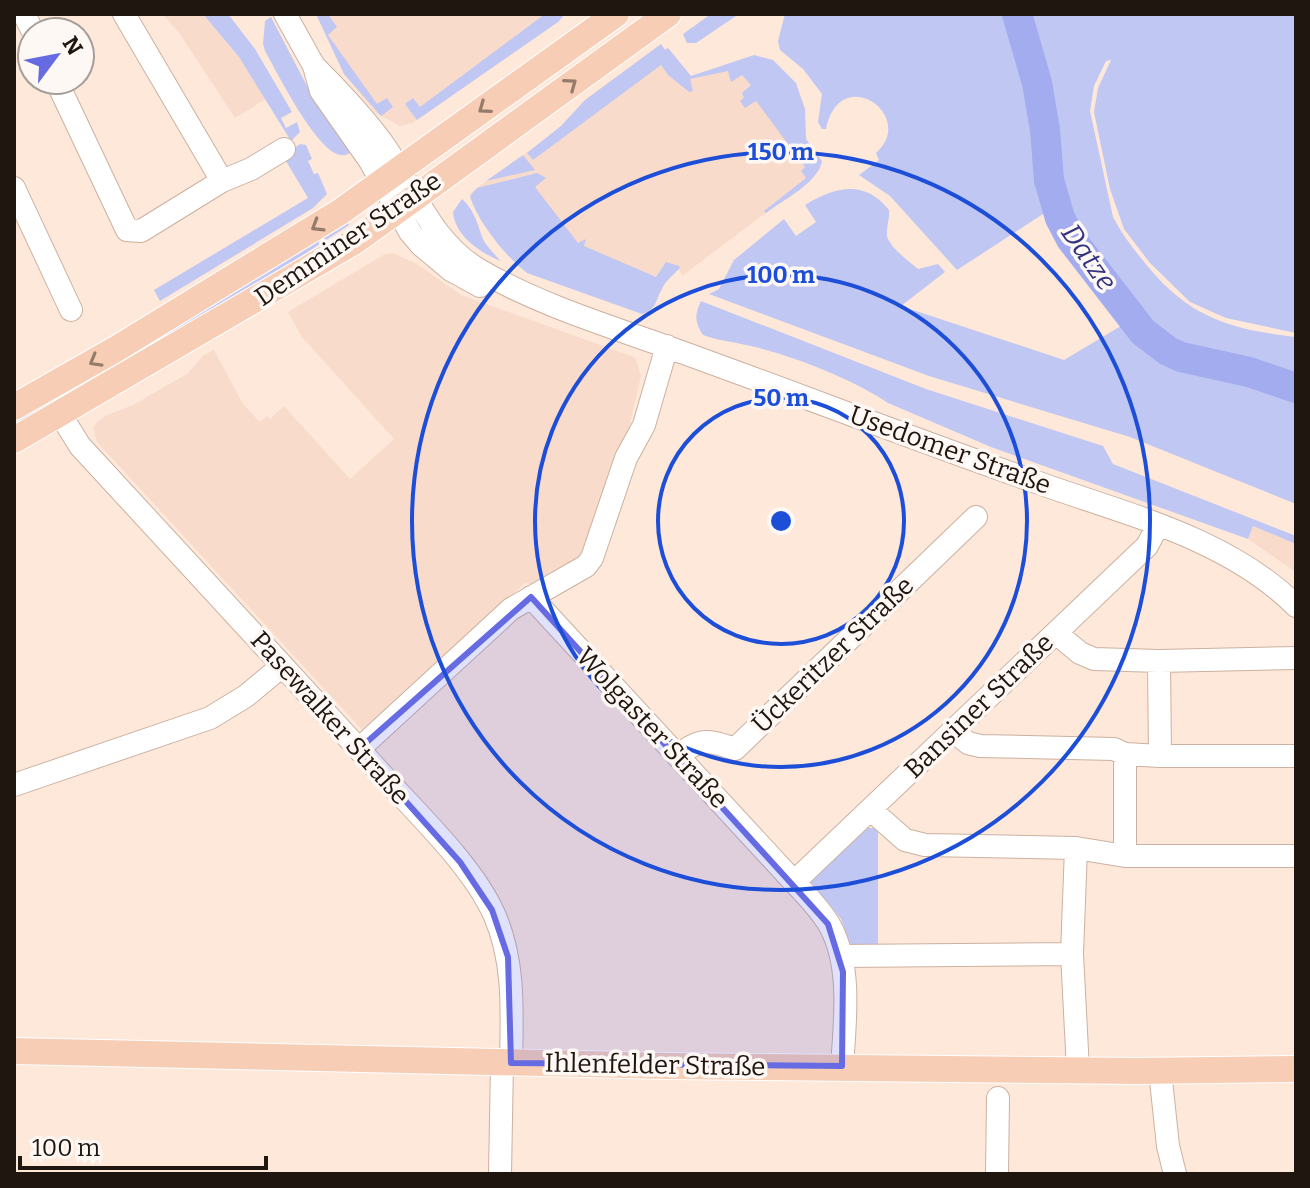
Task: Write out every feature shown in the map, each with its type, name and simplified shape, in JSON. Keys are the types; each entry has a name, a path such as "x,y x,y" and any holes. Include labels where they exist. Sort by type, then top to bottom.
{"main road":[{"name":"Demminer Straße","path":"14,440 355,241 668,14"},
{"name":"Demminer Straße","path":"14,407 116,349 340,212 585,24 612,15"},
{"path":"612,15 629,42"},
{"name":"Ihlenfelder Straße","path":"14,1051 507,1063 1160,1071 1296,1069"}],"street":[{"path":"124,14 222,181"},
{"name":"Usedomer Straße","path":"285,14 314,66 377,137 390,176 406,204 421,245 451,270 518,301 546,303 963,457 1158,525 1241,563 1271,583 1296,606"},
{"path":"64,96 127,230 141,231 222,181 251,169 284,149"},
{"path":"14,188 71,310"},
{"path":"359,749 511,609 586,566 592,558 626,458 644,425 667,346"},
{"name":"Pasewalker Straße","path":"60,414 80,446 460,862 492,910 508,957 512,1026 500,1174"},
{"name":"Ückeritzer Straße","path":"678,756 702,741 735,749 976,517"},
{"name":"Bansiner Straße","path":"794,882 1147,546 1158,525"},
{"name":"Wolgaster Straße","path":"531,597 794,882 828,924 841,956 843,972 842,1066"},
{"path":"1056,633 1080,653 1094,659 1296,658"},
{"path":"1159,661 1160,756"},
{"path":"14,785 210,718 246,696 282,666"},
{"path":"953,731 968,743 980,746 1114,749 1125,754 1160,756 1296,756"},
{"path":"1125,754 1125,856"},
{"path":"871,810 895,833 914,843 1076,848 1125,856 1296,856"},
{"path":"1076,848 1072,954 1078,1070"},
{"path":"841,956 1072,954"},
{"path":"1160,1071 1168,1146 1175,1174"},
{"path":"997,1174 998,1098"}],"highlighted area":[{"path":"531,597 828,924 843,972 842,1066 511,1063 508,957 492,910 460,862 359,749"}],"shaded area":[{"path":"162,14 203,14 239,57 266,99 235,118 180,34"},
{"path":"203,14 228,14 255,49 292,112 281,118 286,128 297,122 300,132 291,141 239,57"},
{"path":"316,14 565,14 558,22 412,123 400,126 376,113 344,74"},
{"path":"316,14 328,14 337,27 328,35 377,104 387,98 393,107 381,116 344,74"},
{"path":"545,14 565,14 558,22 417,120 405,104 413,98 420,107"},
{"path":"711,14 739,14 696,43 687,43 683,34"},
{"path":"785,14 1296,14 1296,333 1226,318 1190,302 1150,263 1124,229 1110,189 1094,112 1098,88 1111,60 1106,61 1094,86 1090,111 1113,217 1129,243 1157,277 1208,316 1227,324 1296,337 1296,504 1130,437 929,376 709,294 719,289 734,260 784,219 796,236 816,222 805,205 838,190 849,189 870,194 889,210 887,236 905,258 918,269 938,264 945,272 901,306 1064,360 1121,326 1043,214 957,270 890,196 859,175 879,160 876,153 886,139 888,124 882,111 872,102 859,97 846,99 834,109 826,129 822,129 818,122 822,94 803,69 780,50 778,41"},
{"path":"271,17 307,86 353,151 348,154 332,151 322,142 310,128 279,76 263,44 265,21"},
{"path":"661,44 691,76 746,59 821,168 811,179 682,276 679,269 666,282 470,199 477,188 561,126 585,100"},
{"path":"661,44 691,76 754,55 773,60 796,83 805,109 806,139 822,161 814,177 766,213 764,211 806,178 801,171 805,167 756,101 745,108 740,101 744,98 742,93 751,85 742,75 731,82 728,71 690,79 693,91 689,92 661,65 533,160 527,153 561,126 585,100"},
{"path":"300,144 306,145 312,159 308,161 314,174 318,173 327,194 313,208 160,301 154,290 308,198 283,156"},
{"path":"523,155 535,170 486,181"},
{"path":"537,173 546,178 535,187 578,243 586,239 584,246 656,277 666,262 679,266 650,310 642,314 527,273 502,249 479,216 470,196 477,188"},
{"path":"462,199 474,215 484,242 500,261 477,248 458,229 453,212"},
{"path":"346,219 349,225 190,329 23,425 19,417"},
{"path":"393,253 417,264 461,295 631,356 636,359 641,376 629,427 587,555 533,586 526,582 365,733 97,442 93,429 105,416 133,405 187,374 204,355 214,350 243,404 260,422 267,416 270,419 284,406 350,479 394,439 302,337 288,312 385,254"},
{"path":"701,301 926,389 1103,446 1113,464 1296,536 1296,544 1253,526 1248,539 991,447 803,362 703,335 696,319"},
{"path":"1253,526 1296,544 1296,572 1248,539"},
{"path":"861,828 878,828 878,947 851,946 841,919 809,880"}],"waterway":[{"name":"Datze","path":"1017,14 1037,83 1049,180 1060,218 1071,239 1143,332 1168,351 1296,388"}]}
